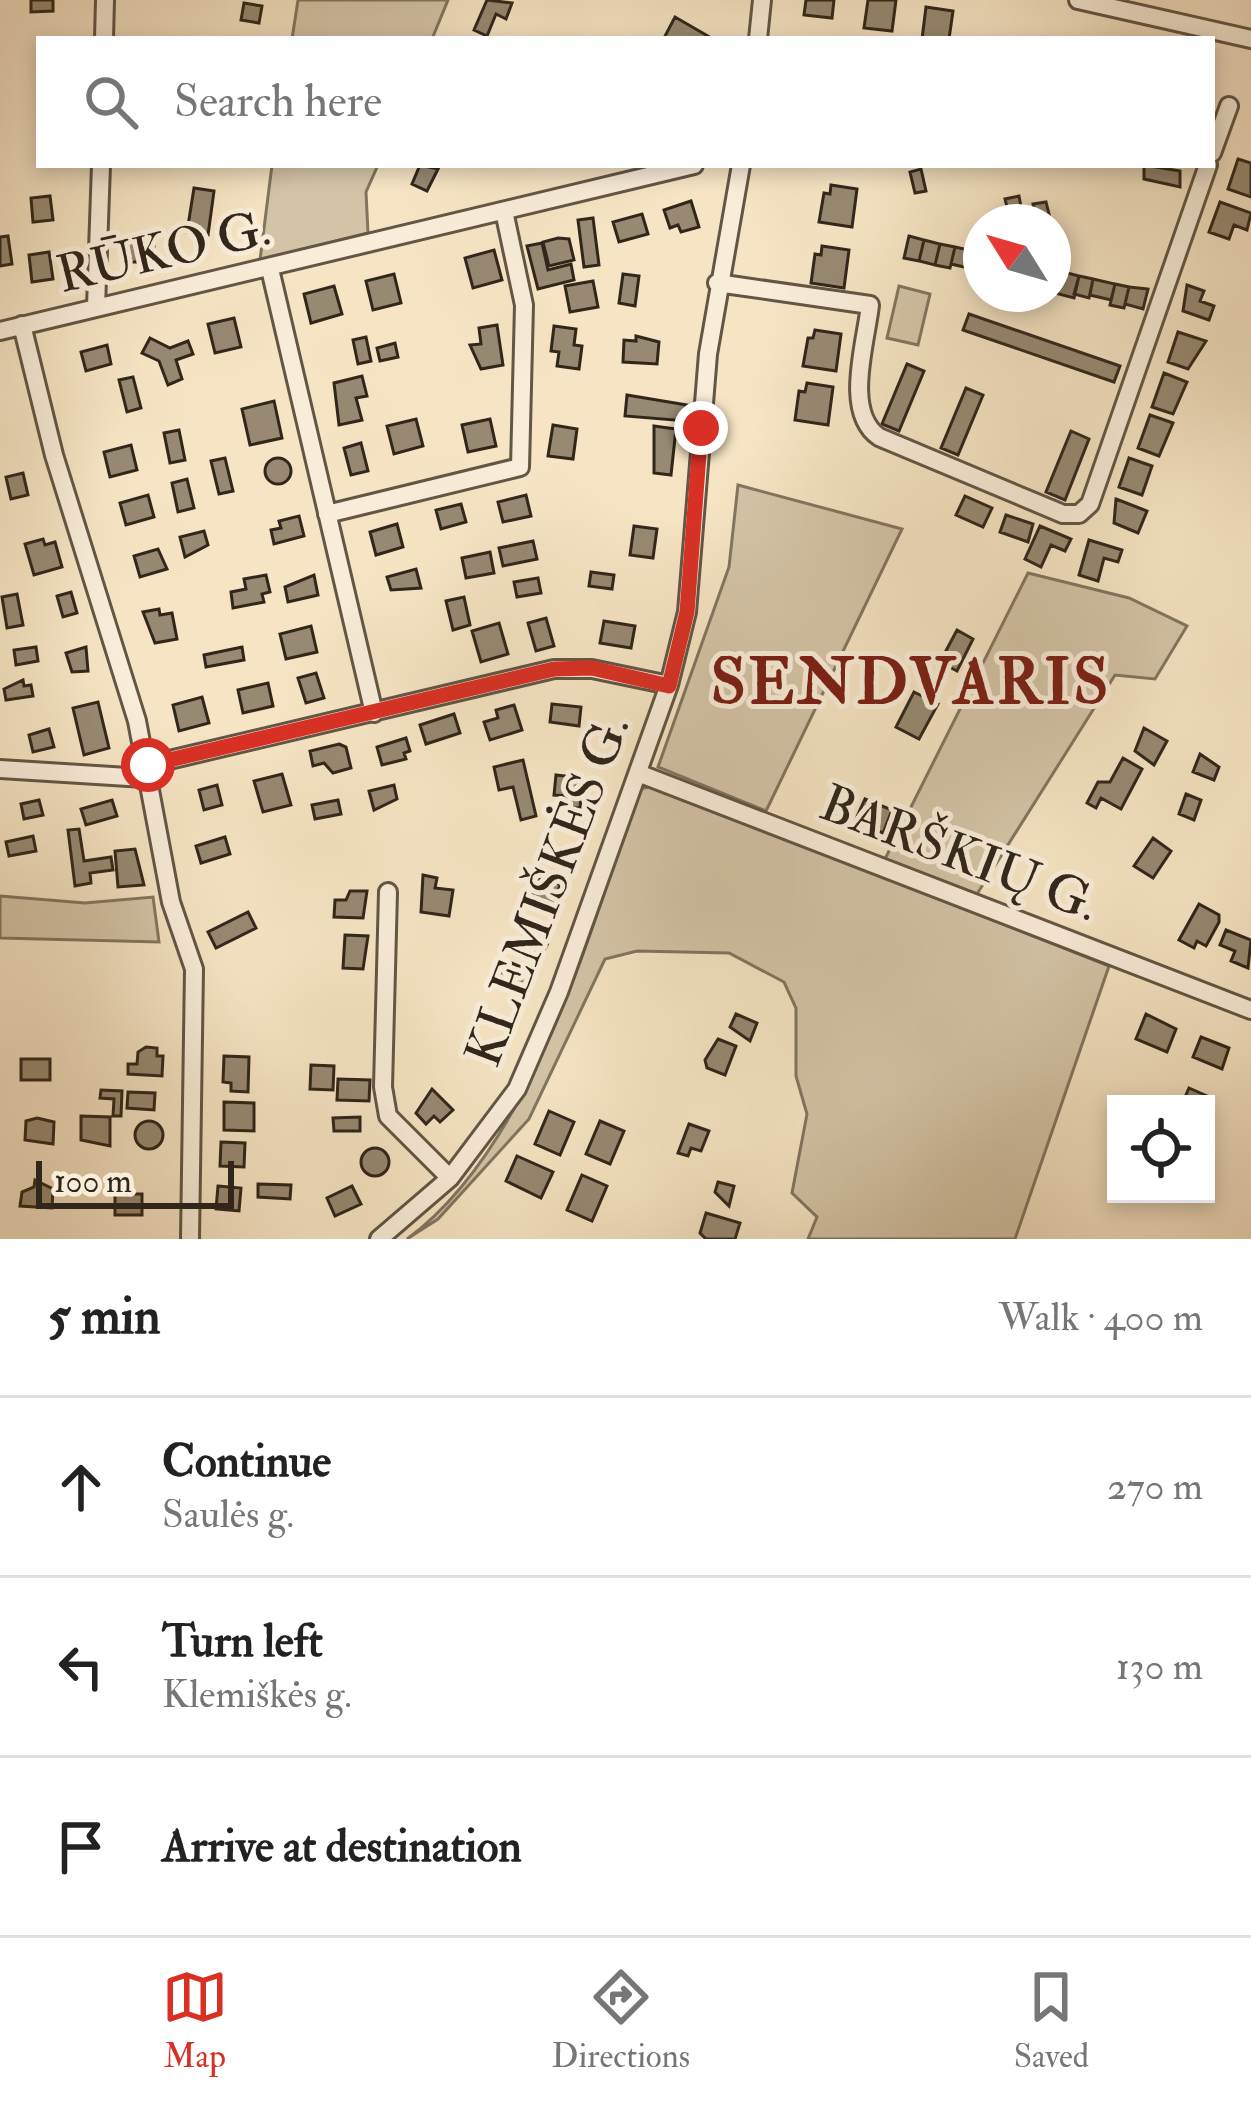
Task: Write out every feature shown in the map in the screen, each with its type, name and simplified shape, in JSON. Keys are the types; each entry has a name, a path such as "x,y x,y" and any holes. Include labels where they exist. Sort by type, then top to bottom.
{"street":[{"path":"104,36 105,0"},
{"path":"758,36 762,0"},
{"path":"1078,0 1251,39"},
{"path":"1215,145 1229,106"},
{"path":"96,307 101,168"},
{"name":"RŪKO G.","path":"0,331 682,168"},
{"name":"KLEMIŠKĖS G.","path":"379,1239 450,1178 505,1109 535,1055 669,686 687,612 718,283 740,168"},
{"path":"718,283 870,305 859,409 864,426 878,437 1043,506 1079,514 1090,504 1207,168"},
{"path":"327,514 520,467 524,305 504,212"},
{"path":"270,269 374,713"},
{"path":"22,326 44,419 146,772 197,999 190,1239"},
{"path":"0,769 146,772 574,667 669,686"},
{"name":"BARŠKIŲ G.","path":"638,773 1251,1010"},
{"path":"388,892 383,1087 388,1116 450,1178"}],"shaded area":[{"path":"298,0 448,0 433,36 292,36"},
{"path":"272,168 377,168 366,192 368,233 260,260"},
{"path":"899,286 930,294 918,345 887,338"},
{"path":"738,485 902,529 766,811 658,767 729,567"},
{"path":"1028,573 1129,598 1187,626 1155,679 1115,675 977,894 885,859"},
{"path":"656,786 1109,966 1015,1239 808,1239 817,1217 792,1193 807,1114 796,1076 796,1008 784,982 729,953 637,951 605,959 529,1119 438,1219 407,1239 451,1199 489,1150 522,1094 577,969 639,789"},
{"path":"0,896 85,903 153,897 159,942 0,938"}],"building":[{"path":"31,0 53,0 53,11 31,12"},
{"path":"487,0 512,3 506,19 496,14 487,36 474,30"},
{"path":"806,0 834,0 832,18 804,15"},
{"path":"868,0 896,0 892,31 864,28"},
{"path":"244,3 262,6 259,23 241,20"},
{"path":"926,7 953,11 949,36 922,36"},
{"path":"675,17 708,36 665,36"},
{"path":"1238,159 1251,163 1251,197 1228,189"},
{"path":"419,168 438,169 427,191 412,184"},
{"path":"1144,168 1180,171 1180,187 1144,179"},
{"path":"921,169 926,191 915,193 910,172"},
{"path":"831,185 857,189 852,227 819,222 824,193 830,194"},
{"path":"194,188 214,191 208,235 187,232"},
{"path":"50,196 53,220 33,222 31,198"},
{"path":"1019,196 1020,204 1006,204 1005,199"},
{"path":"691,201 699,227 681,232 678,225 670,228 664,210"},
{"path":"1220,202 1251,213 1247,230 1234,225 1229,239 1209,232"},
{"path":"642,214 648,234 619,242 613,222"},
{"path":"593,218 599,265 584,267 578,220"},
{"path":"8,236 12,264 0,266 0,237"},
{"path":"909,236 924,240 919,261 904,258"},
{"path":"127,237 154,237 154,262 128,262"},
{"path":"569,239 574,260 549,266 543,242"},
{"path":"924,240 940,244 935,265 919,261"},
{"path":"542,243 548,270 571,264 574,280 538,289 527,246"},
{"path":"940,244 955,247 950,268 935,265"},
{"path":"822,246 849,250 844,288 811,283 815,254 821,255"},
{"path":"955,247 963,249 963,267 951,264"},
{"path":"494,250 502,280 473,288 465,258"},
{"path":"49,252 53,279 32,282 29,255"},
{"path":"394,274 401,303 373,310 366,281"},
{"path":"623,274 639,276 635,306 619,303"},
{"path":"1071,274 1079,276 1071,297"},
{"path":"1079,276 1093,279 1089,298 1074,294"},
{"path":"1093,279 1115,284 1111,300 1090,295"},
{"path":"593,281 598,307 570,312 565,286"},
{"path":"1115,284 1129,287 1124,308 1110,305"},
{"path":"1187,285 1204,291 1200,301 1214,306 1209,320 1183,311"},
{"path":"334,286 342,314 311,323 304,294"},
{"path":"1129,287 1148,289 1143,309 1125,304"},
{"path":"969,314 1120,366 1114,382 963,330"},
{"path":"234,318 241,347 215,353 208,324"},
{"path":"497,325 503,365 481,369 470,345 481,344 479,328"},
{"path":"554,326 576,329 574,345 582,346 579,369 557,366 559,352 551,351"},
{"path":"815,330 841,334 836,371 803,366 808,338 813,338"},
{"path":"1178,332 1206,341 1188,369 1168,362"},
{"path":"636,336 659,342 657,364 623,362 624,340 636,341"},
{"path":"366,337 371,361 358,364 353,340"},
{"path":"150,338 170,348 188,341 193,354 176,360 182,379 168,385 159,361 142,353"},
{"path":"395,343 398,357 380,361 377,348"},
{"path":"107,345 111,364 86,371 81,352"},
{"path":"907,364 924,371 899,431 882,424"},
{"path":"1164,373 1187,382 1173,414 1152,407"},
{"path":"362,376 367,396 356,398 362,420 339,425 334,383"},
{"path":"133,377 141,408 127,412 119,380"},
{"path":"807,383 833,387 828,425 795,420 799,391 805,392"},
{"path":"966,388 983,395 958,455 941,448"},
{"path":"627,395 687,405 686,421 625,416"},
{"path":"274,401 282,438 250,445 242,409"},
{"path":"1150,415 1173,423 1159,456 1138,448"},
{"path":"416,419 423,446 394,454 387,426"},
{"path":"490,419 496,446 468,452 462,425"},
{"path":"553,425 577,429 573,459 548,456"},
{"path":"654,426 676,429 671,475 654,473"},
{"path":"179,430 185,460 170,463 164,433"},
{"path":"1071,431 1089,439 1065,500 1046,492"},
{"path":"361,443 368,471 351,475 344,448"},
{"path":"131,445 137,470 110,477 104,452"},
{"path":"225,458 233,491 219,494 211,461"},
{"path":"278,458 291,471 278,484 265,471"},
{"path":"1129,458 1152,466 1142,495 1119,487"},
{"path":"23,473 28,495 11,499 6,477"},
{"path":"187,479 194,508 178,512 172,483"},
{"path":"148,495 154,517 126,525 120,503"},
{"path":"526,495 531,516 503,522 498,502"},
{"path":"965,496 992,508 983,527 956,515"},
{"path":"1116,499 1147,511 1138,533 1114,523"},
{"path":"461,504 466,522 441,529 436,510"},
{"path":"1006,515 1033,524 1028,542 1000,532"},
{"path":"299,516 304,536 274,544 271,530 281,528 279,521"},
{"path":"397,524 403,547 376,555 370,532"},
{"path":"634,526 657,529 653,558 630,555"},
{"path":"1040,526 1071,539 1065,551 1051,545 1041,567 1025,559"},
{"path":"204,531 208,545 185,557 180,537"},
{"path":"43,539 45,545 55,542 62,567 34,575 25,544"},
{"path":"1089,540 1122,550 1118,562 1104,558 1098,581 1079,575"},
{"path":"533,541 537,559 503,566 499,548"},
{"path":"158,549 167,569 140,577 134,556"},
{"path":"490,552 494,573 466,578 462,558"},
{"path":"416,569 421,588 391,590 387,577"},
{"path":"591,572 614,575 612,589 589,586"},
{"path":"266,575 270,592 262,594 264,602 233,608 231,592 246,589 244,579"},
{"path":"314,575 318,595 288,602 285,587"},
{"path":"538,578 541,593 517,597 514,582"},
{"path":"71,592 77,613 63,617 57,596"},
{"path":"17,594 23,625 7,628 2,597"},
{"path":"464,597 470,625 453,630 446,601"},
{"path":"159,609 160,615 172,613 177,639 155,643 143,612"},
{"path":"546,618 554,646 536,651 528,623"},
{"path":"604,621 635,626 631,648 600,643"},
{"path":"499,623 508,654 481,662 472,631"},
{"path":"311,626 317,652 286,659 280,634"},
{"path":"957,630 973,639 957,671 940,662"},
{"path":"36,647 38,661 16,665 14,650"},
{"path":"86,647 88,671 72,672 66,653"},
{"path":"242,647 244,660 206,667 204,655"},
{"path":"316,673 324,698 306,703 298,678"},
{"path":"23,680 24,686 31,685 33,696 6,700 4,689"},
{"path":"268,683 273,706 243,713 238,690"},
{"path":"914,692 938,704 919,739 896,727"},
{"path":"202,697 209,723 179,731 173,705"},
{"path":"98,702 109,748 84,755 73,708"},
{"path":"552,704 581,707 579,726 550,722"},
{"path":"514,705 522,730 490,740 484,722 498,718 496,710"},
{"path":"454,714 460,733 426,744 420,725"},
{"path":"1144,728 1167,741 1154,765 1135,751"},
{"path":"49,729 54,747 33,752 29,735"},
{"path":"406,738 410,751 404,753 406,759 382,765 377,747"},
{"path":"339,744 346,747 351,768 333,773 324,763 313,766 310,751"},
{"path":"1200,754 1219,767 1214,780 1193,772"},
{"path":"1123,758 1142,769 1121,809 1101,798 1096,808 1087,803 1098,782 1110,782"},
{"path":"523,760 536,816 521,820 513,787 499,790 494,767"},
{"path":"282,774 291,805 263,812 254,781"},
{"path":"556,775 583,778 580,808 566,807 567,796 554,795"},
{"path":"217,785 222,805 204,810 199,790"},
{"path":"394,785 397,799 374,810 369,791"},
{"path":"1186,794 1201,800 1194,820 1179,814"},
{"path":"865,799 892,810 883,833 855,821"},
{"path":"39,800 43,815 24,819 21,804"},
{"path":"112,800 117,816 86,825 81,809"},
{"path":"338,800 341,814 315,819 312,805"},
{"path":"79,829 84,861 111,857 113,870 90,873 91,883 75,886 68,830"},
{"path":"33,836 36,851 9,856 6,842"},
{"path":"225,837 230,854 201,863 196,846"},
{"path":"1153,838 1171,851 1153,878 1134,866"},
{"path":"135,849 144,885 118,887 115,851"},
{"path":"423,875 437,878 435,888 453,890 449,916 421,912"},
{"path":"540,879 560,884 555,907 530,900"},
{"path":"350,891 367,891 363,918 334,917 335,900 346,900"},
{"path":"1199,904 1219,915 1219,922 1206,946 1197,941 1194,948 1179,940"},
{"path":"248,912 256,928 216,948 208,932"},
{"path":"535,927 548,940 535,953 522,940"},
{"path":"1226,930 1251,940 1248,968 1231,961 1235,951 1220,945"},
{"path":"345,935 368,936 363,969 343,968"},
{"path":"505,960 535,973 525,994 496,982"},
{"path":"736,1014 757,1023 750,1041 730,1027"},
{"path":"1146,1014 1176,1029 1167,1052 1136,1039"},
{"path":"1201,1037 1229,1048 1222,1069 1193,1057"},
{"path":"718,1039 736,1046 725,1075 707,1068 705,1060"},
{"path":"157,1048 157,1056 163,1056 162,1076 128,1074 128,1064 137,1064 138,1052"},
{"path":"224,1056 249,1057 248,1092 231,1091 231,1083 223,1082"},
{"path":"21,1059 50,1059 50,1080 21,1080"},
{"path":"311,1065 334,1066 333,1090 310,1089"},
{"path":"338,1079 370,1080 369,1101 337,1100"},
{"path":"432,1089 453,1110 440,1122 434,1116 426,1124 416,1113"},
{"path":"101,1090 122,1091 121,1116 113,1116 114,1099 100,1098"},
{"path":"128,1092 155,1093 154,1110 127,1108"},
{"path":"224,1102 254,1103 254,1131 224,1130"},
{"path":"549,1111 574,1122 560,1155 535,1144"},
{"path":"81,1116 110,1117 110,1146 81,1140"},
{"path":"360,1117 360,1131 334,1131 333,1118"},
{"path":"26,1121 54,1122 53,1144 25,1140"},
{"path":"149,1121 159,1125 163,1135 159,1145 149,1149 139,1145 135,1135 139,1125"},
{"path":"600,1121 624,1131 610,1164 586,1154"},
{"path":"689,1124 709,1131 701,1151 691,1148 688,1156 678,1153"},
{"path":"221,1142 245,1143 244,1167 220,1166"},
{"path":"375,1148 385,1152 389,1162 385,1172 375,1176 365,1172 361,1162 365,1152"},
{"path":"517,1156 553,1172 541,1198 506,1181"},
{"path":"582,1175 607,1186 592,1221 567,1210"},
{"path":"35,1180 53,1189 52,1208 20,1206 22,1192 34,1187"},
{"path":"718,1182 734,1186 729,1206 715,1192"},
{"path":"258,1184 291,1185 290,1199 258,1197"},
{"path":"218,1186 241,1188 239,1211 216,1209"},
{"path":"352,1186 361,1204 335,1216 327,1198"},
{"path":"115,1194 142,1194 142,1215 115,1215"},
{"path":"706,1213 740,1223 735,1239 706,1239 700,1233"}],"district":[{"name":"SENDVARIS","path":"911,681"}],"route":[{"path":"148,765 554,669 592,668 669,686 687,612 701,428"}]}
